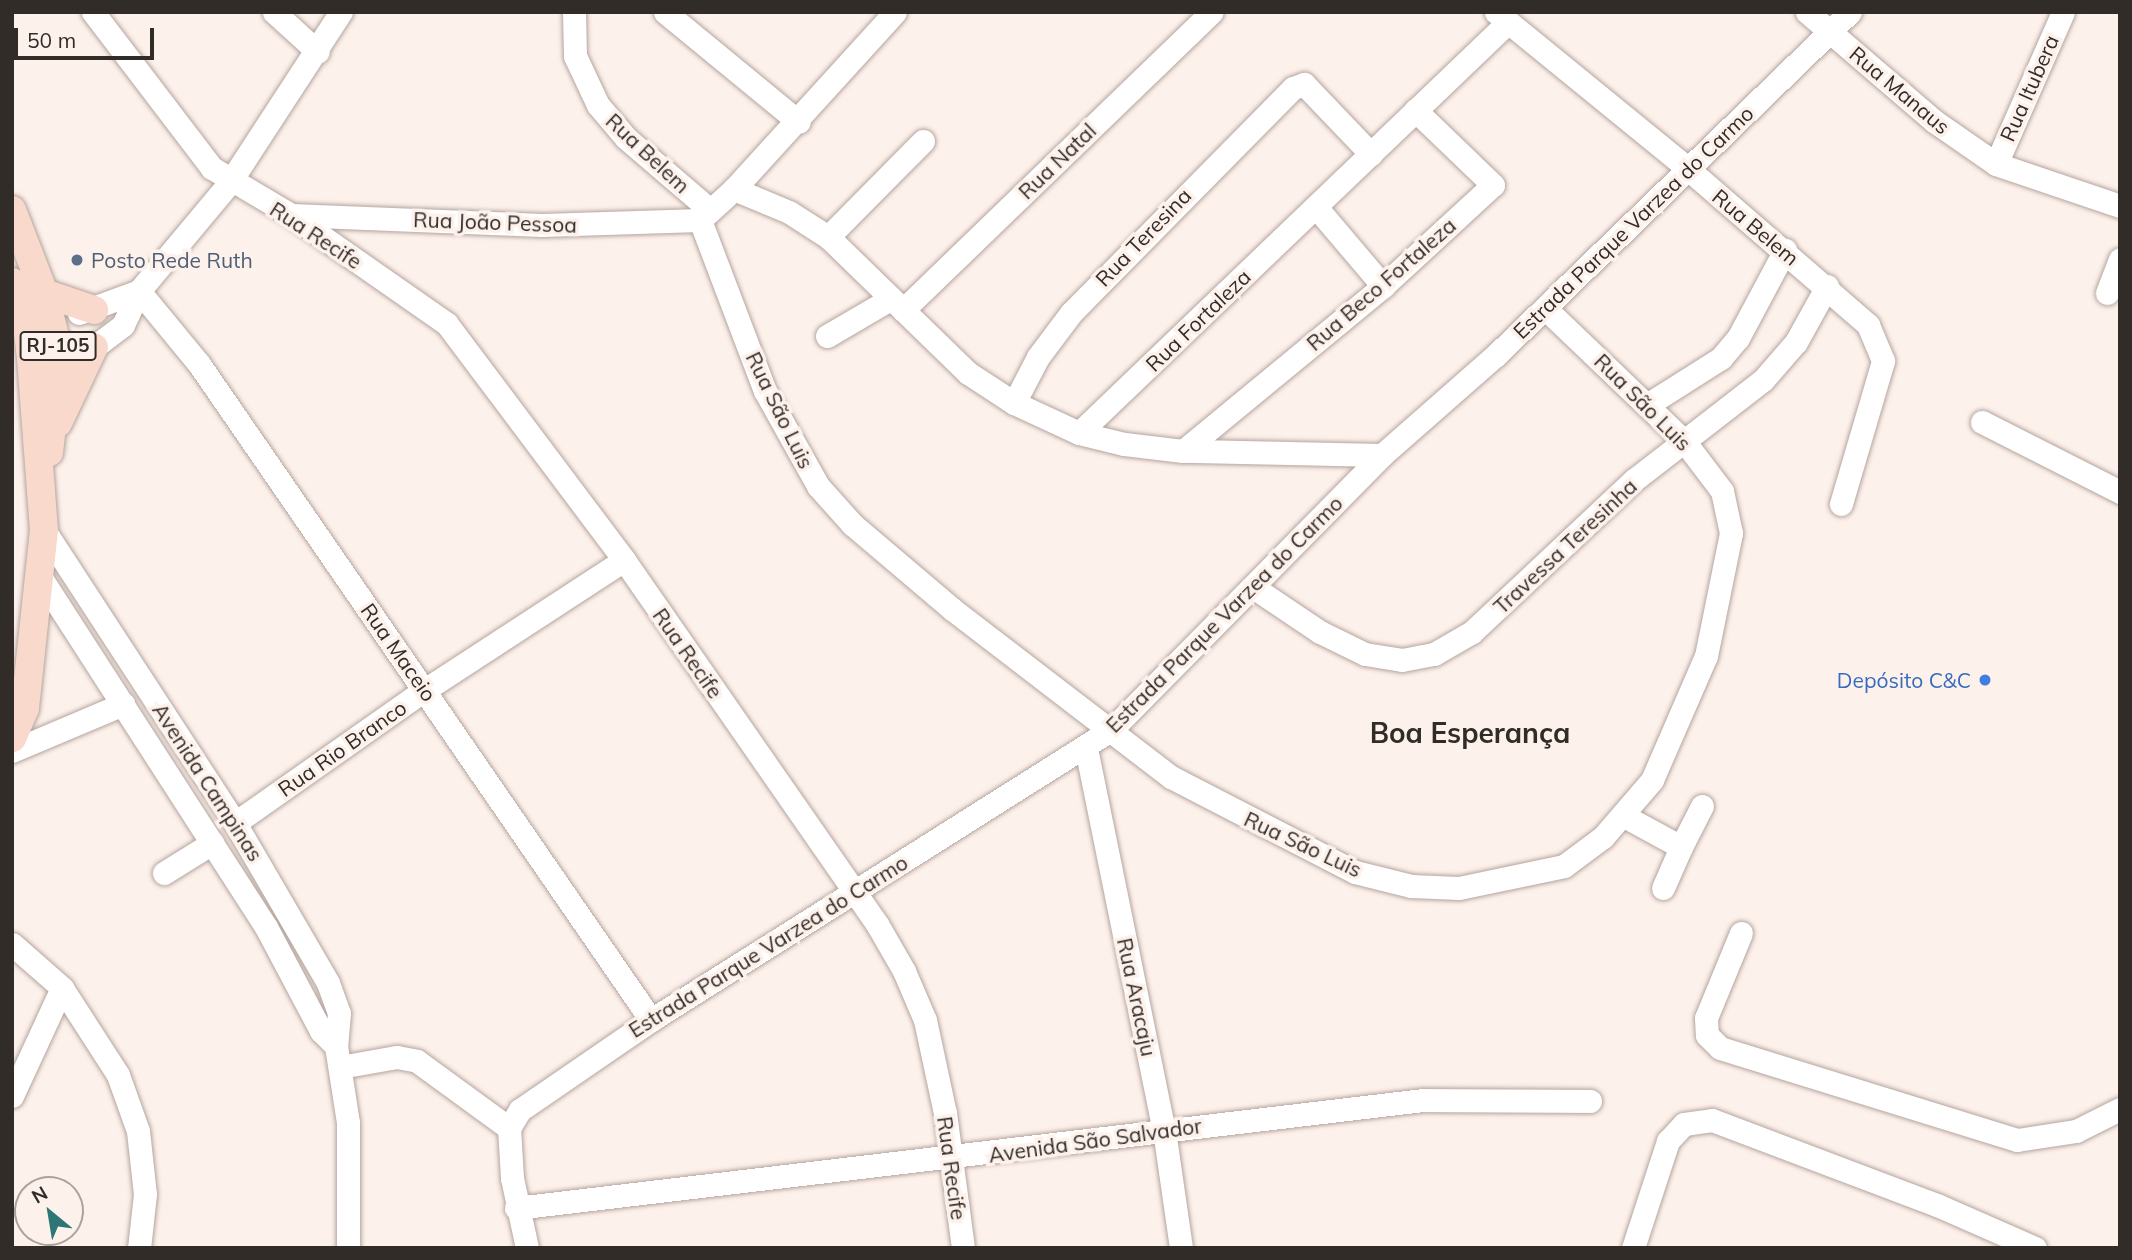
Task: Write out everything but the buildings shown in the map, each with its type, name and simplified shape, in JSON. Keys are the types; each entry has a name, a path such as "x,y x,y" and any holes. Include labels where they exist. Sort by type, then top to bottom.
{"main road":[{"name":"RJ-105","path":"12,209 41,309 60,356 53,431 41,489"},
{"name":"RJ-105","path":"12,282 41,309"},
{"name":"RJ-105","path":"12,738 25,708 41,578 44,530 31,358 41,309"},
{"path":"41,309 94,310"},
{"path":"53,431 76,393 94,347"}],"street":[{"name":"Rua Recife","path":"93,12 197,152 230,182 291,215 447,324 624,560 853,892 904,971 925,1020 964,1248"},
{"path":"274,12 318,52"},
{"path":"31,358 60,356 94,347 123,325 139,291 230,182 318,52 341,12"},
{"name":"Rua Belem","path":"574,12 575,56 598,105 626,138 705,215"},
{"path":"665,12 799,122"},
{"path":"705,215 799,122 895,12"},
{"name":"Rua Natal","path":"827,336 896,305 1212,12"},
{"name":"Rua Manaus","path":"1807,12 1934,121 1996,164 2120,205"},
{"name":"Estrada Parque Varzea do Carmo","path":"509,1128 536,1095 1112,729 1382,455 1545,308 1687,167 1831,33 1850,12"},
{"name":"Rua Itubera","path":"1996,164 2063,12"},
{"name":"Rua Belem","path":"1502,17 1687,167 1827,286 1868,326 1879,343 1882,361 1841,504"},
{"name":"Rua Fortaleza","path":"1079,433 1371,154 1502,17"},
{"name":"Rua Teresina","path":"1014,403 1038,357 1071,313 1293,88 1304,84 1371,154"},
{"name":"Rua Beco Fortaleza","path":"1183,451 1382,286 1493,185 1415,110"},
{"path":"828,237 923,141"},
{"path":"734,189 762,198 828,237 968,373 1014,403 1079,433 1124,444 1183,451 1382,455"},
{"path":"1316,207 1382,286"},
{"name":"Rua João Pessoa","path":"291,215 542,225 705,215"},
{"name":"Rua São Luis","path":"705,215 765,391 818,486 853,526 952,609 1112,729 1171,777 1304,849 1355,872 1410,886 1459,888 1564,866 1624,816 1652,780 1706,656 1731,533 1721,491 1684,441 1545,308"},
{"path":"1647,405 1721,358 1738,338 1785,250"},
{"path":"2107,293 2120,259"},
{"name":"Travessa Teresinha","path":"1253,587 1320,632 1365,654 1402,660 1434,654 1472,632 1634,480 1763,380 1796,342 1827,286"},
{"path":"94,310 139,291"},
{"name":"Rua Maceio","path":"139,291 199,364 651,1020"},
{"path":"1982,422 2120,492"},
{"name":"Avenida Campinas","path":"44,530 235,823 328,983 339,1013 338,1056 348,1123 348,1248"},
{"name":"Rua Rio Branco","path":"235,823 426,690 624,560"},
{"name":"Avenida Campinas","path":"41,578 266,927 321,1031 338,1056"},
{"path":"12,751 123,704"},
{"name":"Rua Aracaju","path":"1086,748 1164,1130 1181,1248"},
{"path":"1663,888 1702,806"},
{"path":"1624,816 1681,847"},
{"path":"164,873 212,843"},
{"path":"1741,933 1706,1018 1707,1035 1720,1048 2017,1140 2076,1131 2120,1109"},
{"path":"12,944 62,988 118,1074 138,1131 145,1194 139,1248"},
{"path":"12,1096 62,988"},
{"path":"338,1056 397,1057 417,1061 509,1128 516,1208 527,1248"},
{"name":"Avenida São Salvador","path":"516,1208 950,1160 1164,1130 1423,1100 1590,1101"},
{"path":"1633,1248 1668,1141 1684,1124 1712,1120 1937,1205 2035,1248"}],"place":[{"name":"Posto Rede Ruth","path":"77,260"},
{"name":"Depósito C&C","path":"1985,680"}],"district":[{"name":"Boa Esperança","path":"1470,733"}]}
